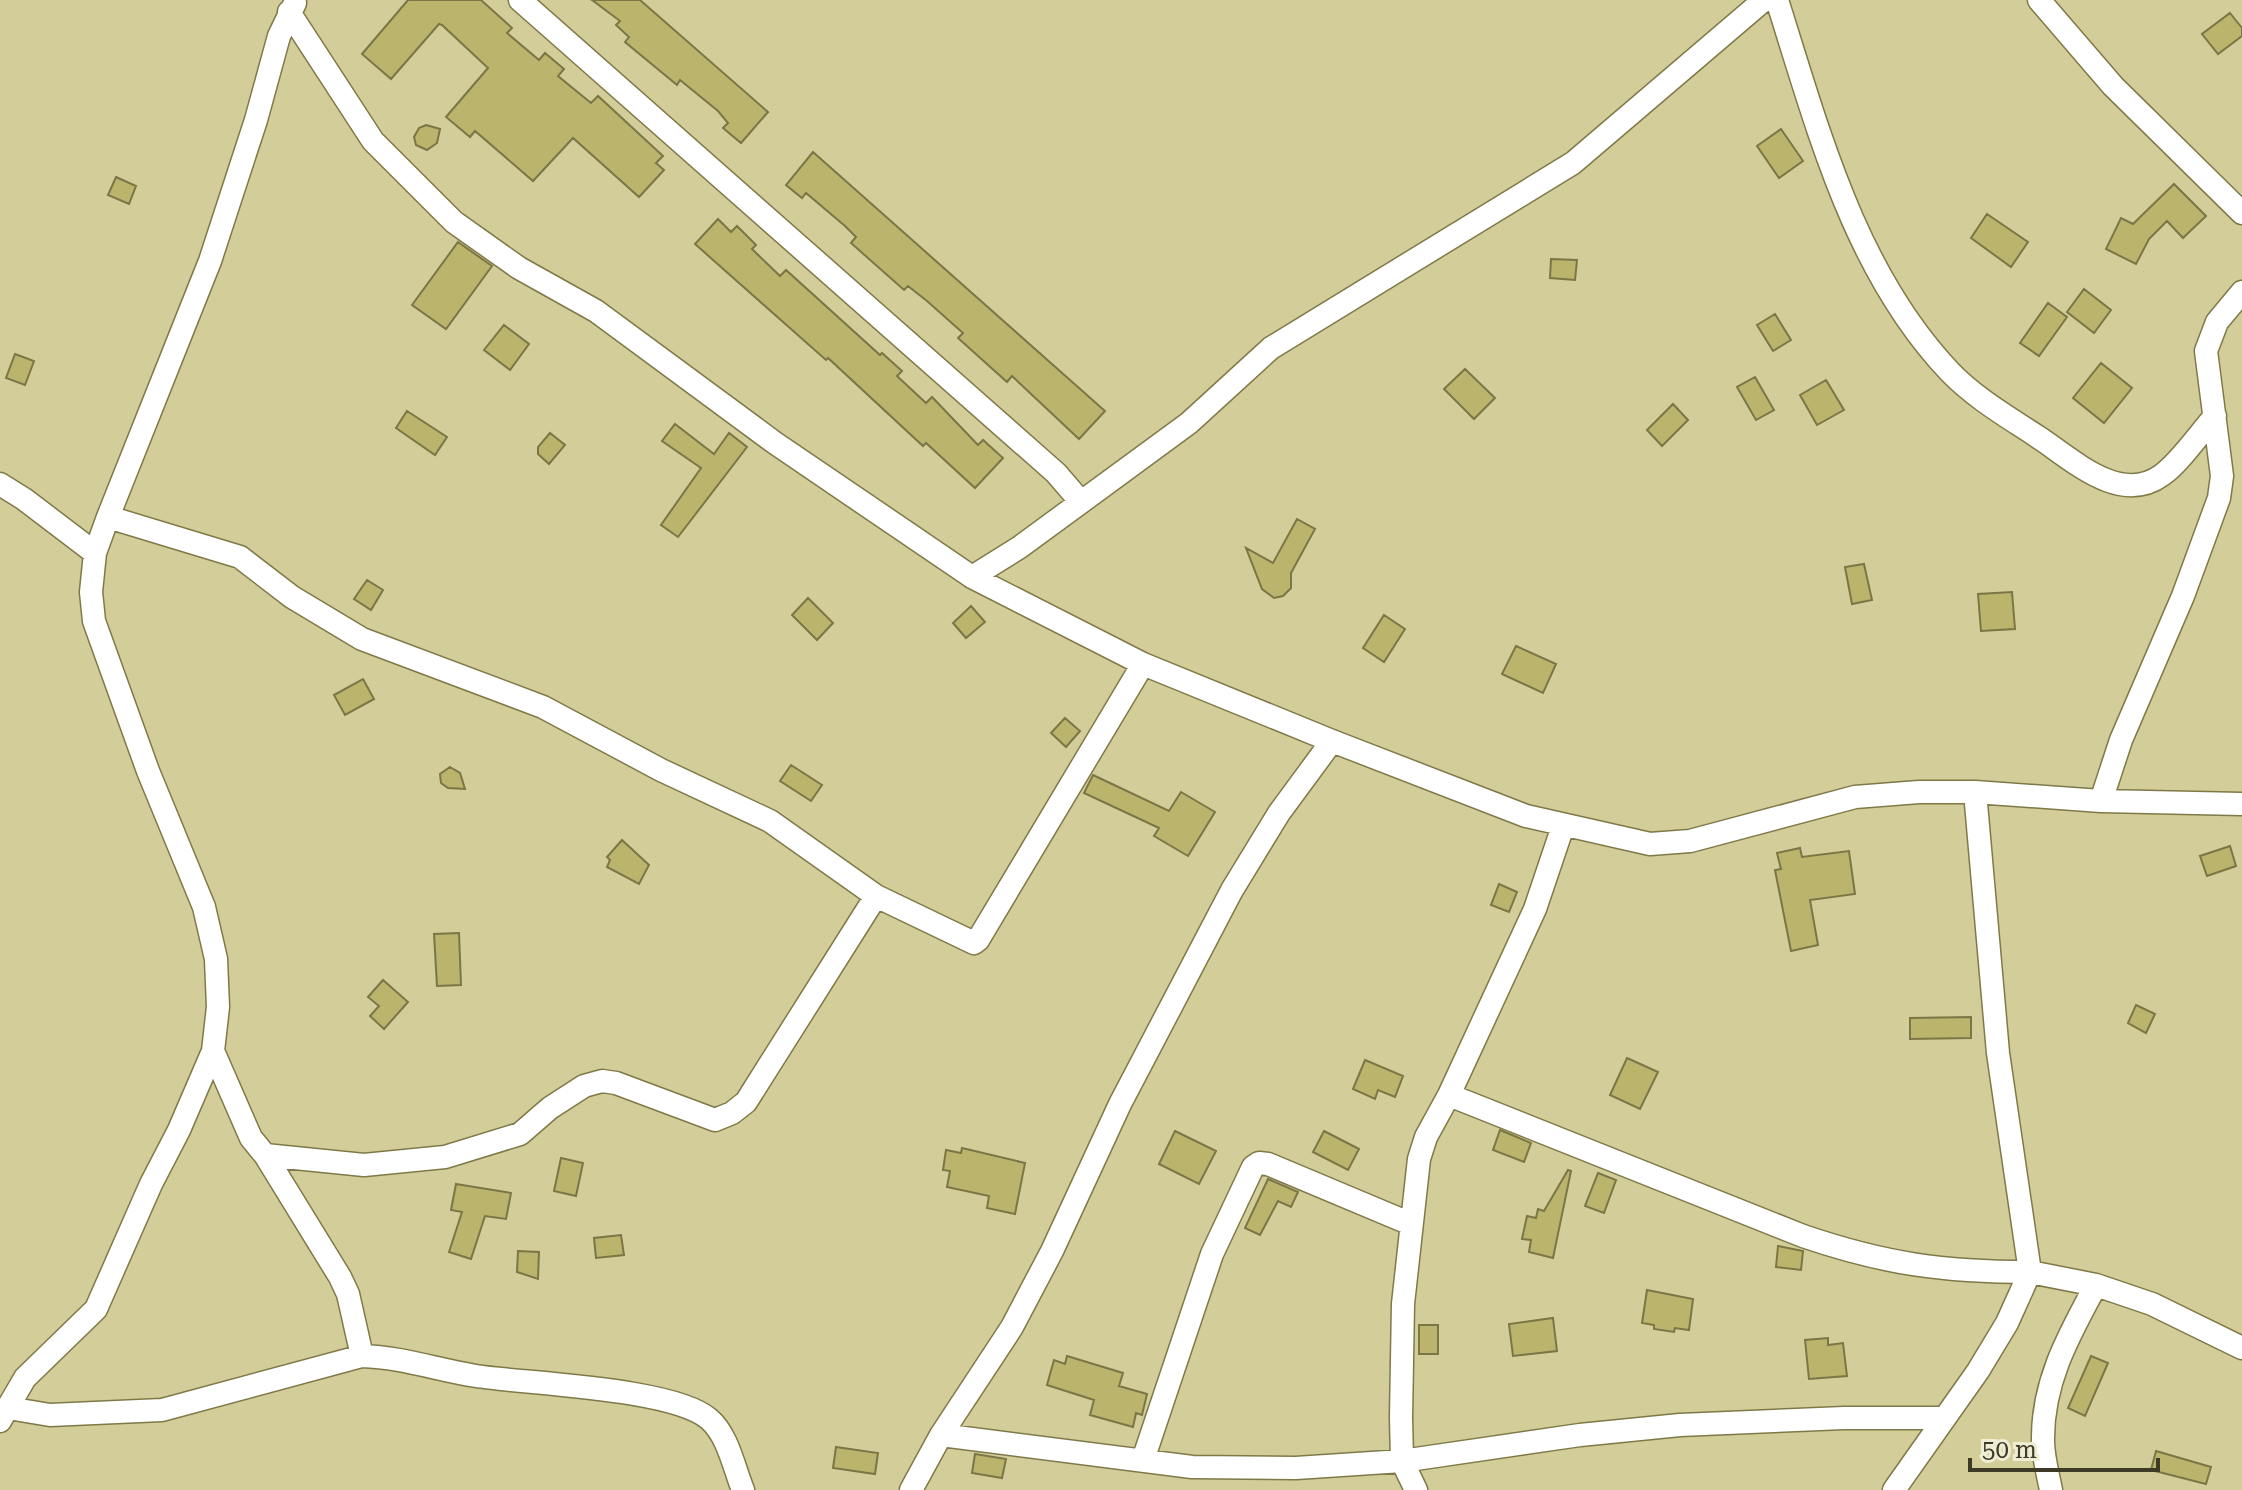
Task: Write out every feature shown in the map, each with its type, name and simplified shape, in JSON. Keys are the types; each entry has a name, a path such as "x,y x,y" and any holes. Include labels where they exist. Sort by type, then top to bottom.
{"street":[{"path":"520,0 1056,473 1081,502"},
{"path":"972,577 1189,423 1271,348 1573,163 1764,0"},
{"path":"1777,0 1836,181 1853,221 1882,278 1925,344 1952,374 1982,399 2083,466 2123,487 2144,485 2162,475 2215,416"},
{"path":"2039,0 2113,86 2242,213"},
{"path":"293,6 279,36 256,120 210,261 95,553 91,592 94,621 148,771 204,907 213,946 218,1007 213,1051 96,1309 25,1378 4,1415 162,1410 362,1356 385,1357 475,1376 610,1391 686,1405 709,1418 721,1432 743,1490"},
{"path":"293,6 373,141 454,222 519,268 596,311 775,443 972,577 1143,664 1526,816 1650,844 1690,841 1855,797 1919,792 2242,804"},
{"path":"2101,801 2121,740 2183,596 2219,498 2222,476 2206,351 2217,322 2242,292"},
{"path":"0,484 95,553"},
{"path":"108,517 240,557 292,597 362,639 543,707 661,770 770,821 876,896 974,943 1143,664"},
{"path":"911,1490 941,1435 1012,1327 1052,1251 1120,1104 1232,890 1279,813 1332,741"},
{"path":"1894,1490 1978,1371 2007,1323 2030,1272 1998,1053 1975,792"},
{"path":"1416,1490 1402,1461 1403,1304 1419,1159 1426,1137 1449,1095 1535,909 1563,826"},
{"path":"265,1155 364,1165 445,1157 520,1134 550,1108 584,1086 602,1081 616,1083 715,1120 732,1113 746,1102 876,896"},
{"path":"213,1051 251,1138 265,1155 340,1277 348,1294 362,1356"},
{"path":"1449,1095 1803,1236 1859,1255 1917,1267 2030,1272 2096,1285 2152,1304 2242,1348"},
{"path":"1143,1460 1212,1254 1253,1167 1259,1163 1268,1164 1411,1224"},
{"path":"2051,1490 2043,1444 2045,1407 2060,1351 2096,1285"},
{"path":"941,1435 1192,1467 1247,1468 1402,1461 1580,1435 1680,1425 1844,1418 1944,1418"}],"building":[{"path":"408,0 481,0 512,28 507,33 539,60 545,53 564,69 558,76 591,103 598,96 663,156 656,163 664,170 639,197 573,138 533,181 475,131 470,137 446,117 488,68 442,25 439,24 391,79 362,54"},
{"path":"592,0 640,0 768,112 741,143 723,128 728,123 718,111 680,80 677,85 625,42 629,37 616,25 620,21"},
{"path":"2230,13 2242,28 2242,36 2218,54 2202,34"},
{"path":"426,125 440,129 437,143 427,150 416,145 414,137 419,128"},
{"path":"1781,129 1803,161 1779,178 1757,146"},
{"path":"813,152 1105,411 1079,439 1012,376 1007,382 958,338 963,333 927,301 908,286 904,290 851,243 856,237 845,226 806,193 802,198 786,185"},
{"path":"116,177 136,186 129,204 108,195"},
{"path":"2174,184 2206,216 2183,238 2167,221 2149,239 2136,264 2106,249 2121,218 2133,224"},
{"path":"1987,214 2028,242 2011,267 1971,238"},
{"path":"718,219 731,232 737,226 756,245 752,249 780,276 786,270 880,355 882,353 902,371 897,376 926,403 932,397 978,445 983,440 1003,458 975,488 926,443 923,446 828,358 826,360 695,244"},
{"path":"458,242 492,266 446,329 412,305"},
{"path":"1551,259 1577,260 1575,280 1550,278"},
{"path":"2084,289 2111,310 2094,333 2067,312"},
{"path":"2048,303 2067,317 2039,356 2020,343"},
{"path":"1775,314 1791,340 1773,351 1757,325"},
{"path":"504,325 529,344 510,370 484,350"},
{"path":"15,354 34,361 25,385 6,378"},
{"path":"2101,363 2132,388 2104,423 2073,398"},
{"path":"1465,369 1495,398 1474,419 1444,389"},
{"path":"1755,377 1774,410 1756,420 1737,387"},
{"path":"1826,380 1844,410 1817,425 1800,395"},
{"path":"1673,404 1688,420 1662,446 1647,430"},
{"path":"407,411 447,437 435,455 396,428"},
{"path":"675,424 714,454 729,433 747,447 678,537 661,525 701,468 662,441"},
{"path":"550,433 565,445 549,464 538,454 538,447"},
{"path":"1297,519 1315,529 1291,573 1291,588 1283,596 1274,598 1262,589 1246,548 1273,563"},
{"path":"1864,564 1872,600 1852,604 1845,567"},
{"path":"367,580 383,590 371,610 354,599"},
{"path":"2012,592 2015,629 1981,631 1978,594"},
{"path":"808,598 833,623 817,640 792,615"},
{"path":"971,606 985,622 966,638 953,623"},
{"path":"1384,615 1405,629 1384,662 1363,648"},
{"path":"1516,646 1556,664 1543,693 1502,674"},
{"path":"363,679 374,699 345,715 334,695"},
{"path":"1065,718 1080,731 1066,747 1051,733"},
{"path":"791,765 822,785 811,801 780,781"},
{"path":"450,767 460,773 465,789 448,788 441,783 440,774"},
{"path":"1093,775 1169,811 1181,792 1215,812 1188,856 1154,836 1159,828 1084,793"},
{"path":"622,840 649,865 639,884 607,867 610,860 607,857"},
{"path":"2230,846 2236,866 2207,876 2200,856"},
{"path":"1800,848 1802,857 1849,851 1855,894 1810,900 1818,945 1791,951 1775,870 1781,869 1777,853"},
{"path":"1499,884 1517,892 1509,912 1491,905"},
{"path":"459,933 461,985 437,986 434,934"},
{"path":"383,980 408,1002 384,1029 370,1016 379,1006 368,997"},
{"path":"2136,1005 2155,1014 2146,1033 2128,1023"},
{"path":"1971,1017 1971,1038 1910,1039 1910,1018"},
{"path":"1627,1058 1658,1072 1640,1109 1610,1095"},
{"path":"1365,1060 1403,1076 1395,1097 1378,1090 1375,1099 1353,1089"},
{"path":"1500,1130 1531,1143 1524,1162 1493,1150"},
{"path":"1175,1131 1216,1151 1199,1184 1159,1164"},
{"path":"1324,1131 1359,1149 1348,1170 1313,1152"},
{"path":"962,1148 1025,1163 1015,1214 987,1208 989,1196 947,1187 950,1171 943,1170 946,1150 961,1153"},
{"path":"561,1158 583,1163 576,1196 554,1191"},
{"path":"1568,1170 1571,1171 1553,1258 1529,1252 1531,1240 1522,1239 1527,1216 1536,1218 1538,1209 1544,1211"},
{"path":"1598,1173 1616,1180 1604,1213 1585,1206"},
{"path":"1268,1179 1298,1192 1291,1207 1278,1201 1260,1235 1245,1228"},
{"path":"456,1184 511,1193 506,1219 485,1216 471,1259 449,1252 462,1212 451,1210"},
{"path":"621,1235 624,1255 596,1258 594,1238"},
{"path":"1778,1246 1803,1251 1801,1270 1776,1267"},
{"path":"518,1251 539,1252 538,1279 517,1272"},
{"path":"1647,1290 1693,1299 1689,1330 1675,1328 1674,1332 1654,1329 1654,1325 1642,1323"},
{"path":"1553,1318 1557,1351 1513,1356 1509,1324"},
{"path":"1419,1325 1438,1325 1438,1354 1419,1354"},
{"path":"1828,1338 1828,1345 1843,1343 1847,1376 1809,1379 1805,1340"},
{"path":"1067,1356 1123,1373 1119,1386 1147,1394 1142,1415 1136,1413 1133,1427 1090,1415 1094,1400 1047,1385 1054,1360 1065,1364"},
{"path":"2091,1356 2108,1363 2085,1416 2068,1408"},
{"path":"836,1447 878,1453 875,1474 833,1468"},
{"path":"2156,1451 2211,1467 2206,1484 2151,1470"},
{"path":"975,1454 1006,1459 1002,1478 972,1473"}]}
